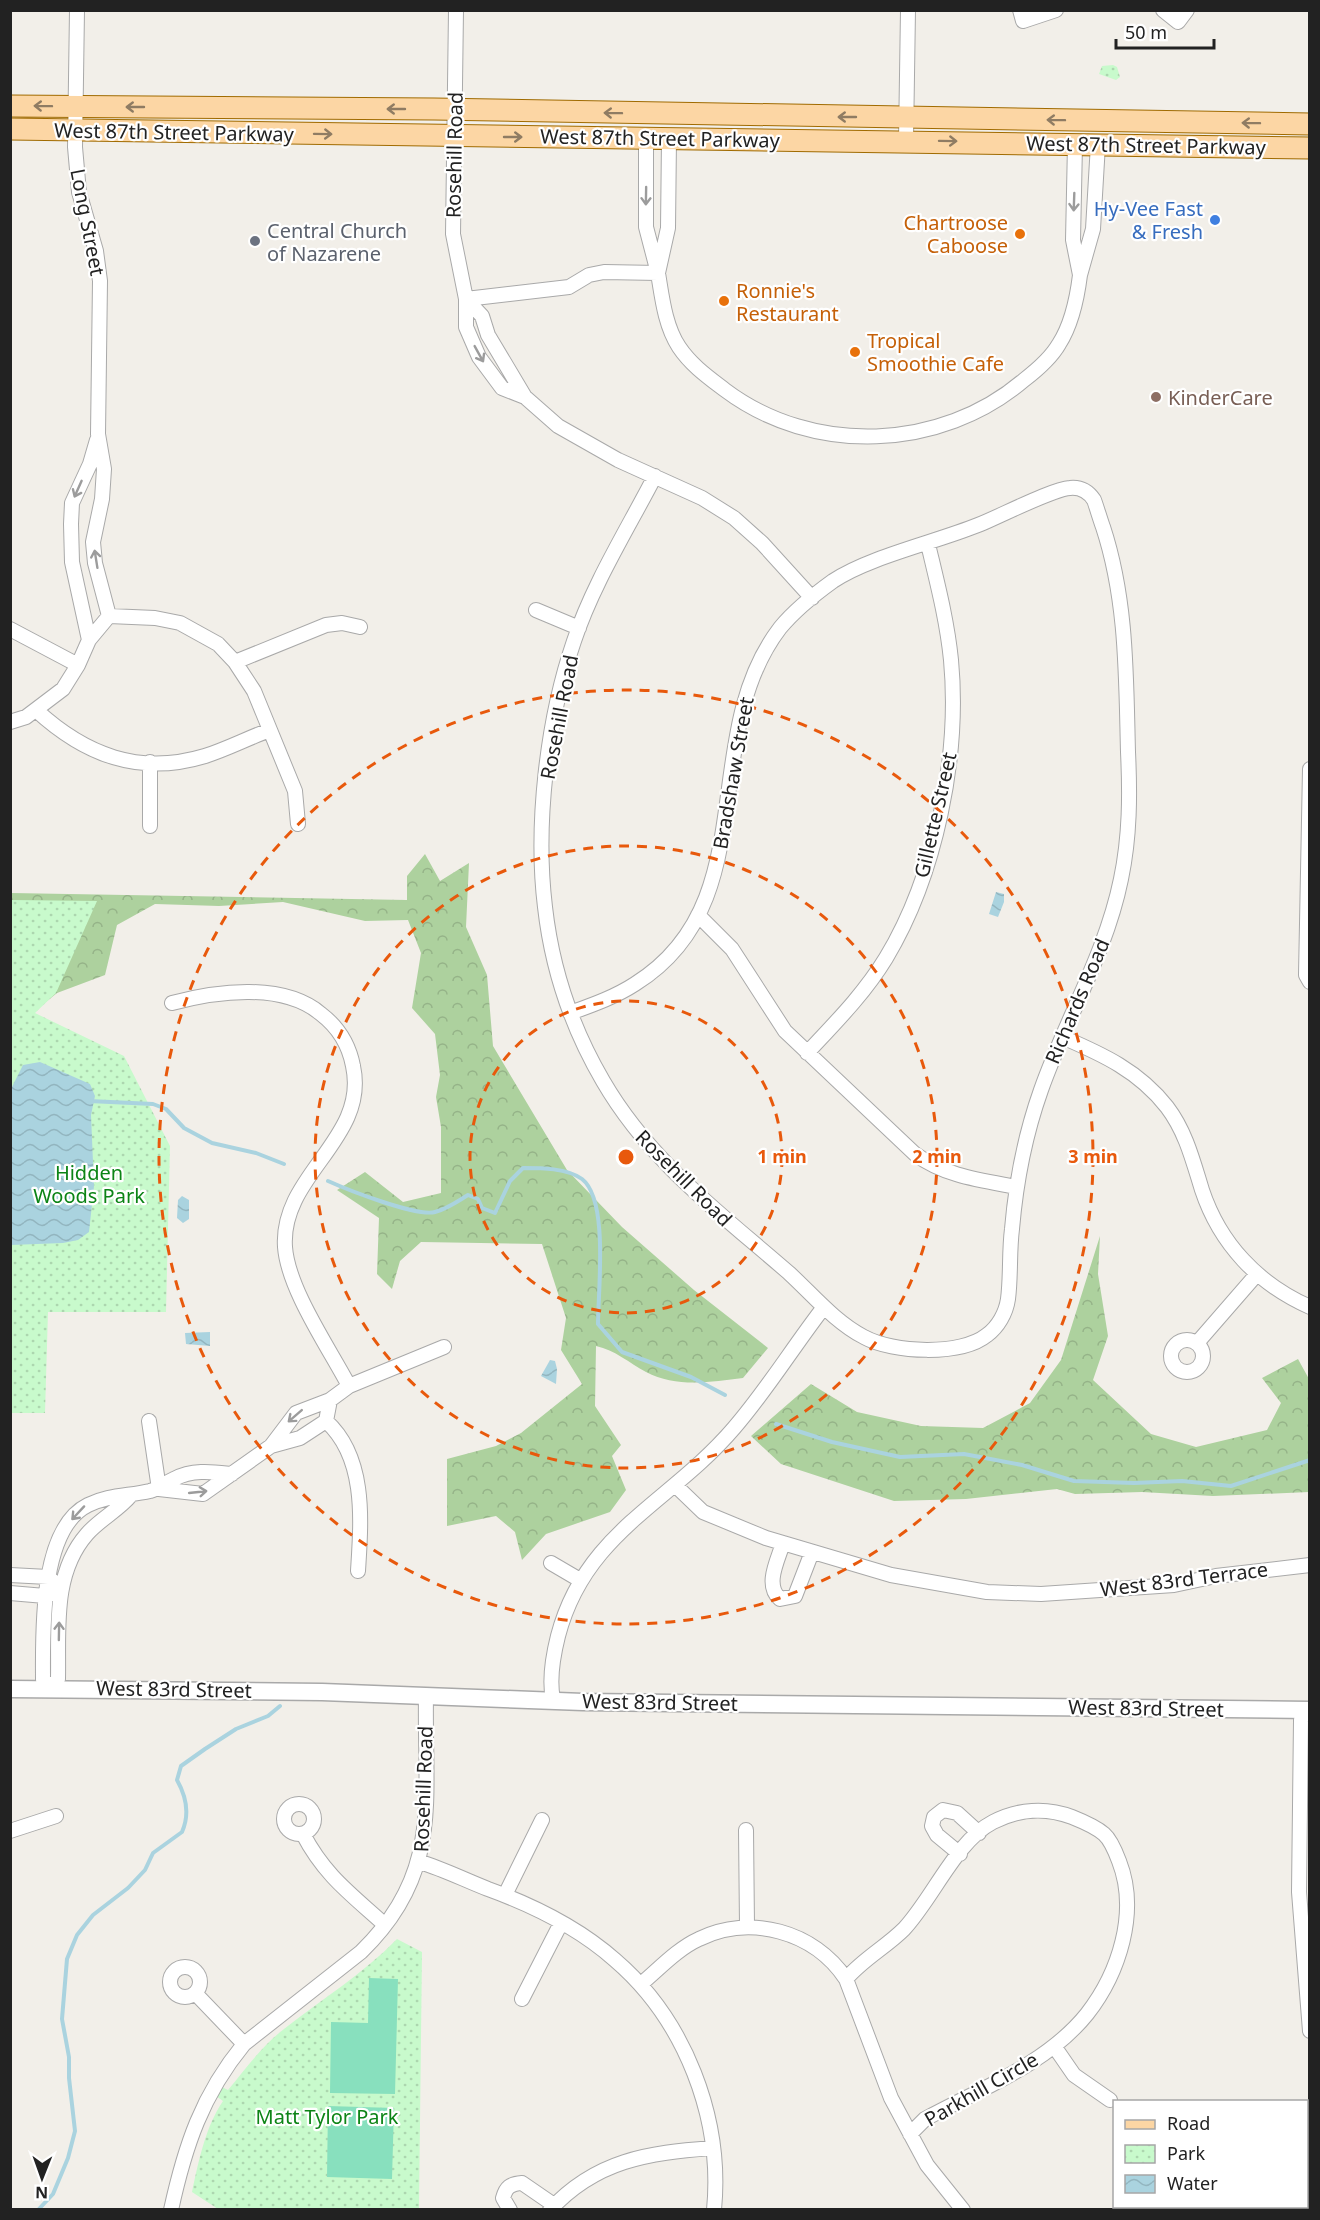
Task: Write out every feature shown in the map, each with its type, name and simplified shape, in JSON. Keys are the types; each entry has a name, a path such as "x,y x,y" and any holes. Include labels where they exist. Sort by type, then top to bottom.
{"main road":[{"name":"West 87th Street Parkway","path":"10,106 455,109 749,116 1310,124"},
{"path":"646,138 663,128 676,125 723,125 749,116"},
{"path":"1075,144 1102,130 1206,132 1217,123"},
{"name":"West 87th Street Parkway","path":"10,129 669,139 906,140 1310,148"}],"street":[{"name":"Long Street","path":"77,10 75,130 79,192 96,251 100,281 98,434 104,469 102,500 93,542 95,563 109,616"},
{"name":"Rosehill Road","path":"456,10 453,234 466,299 466,327 480,357 502,388 525,397 558,426 582,442 702,498 734,519 762,543 812,598"},
{"path":"906,140 908,10"},
{"path":"1020,10 1023,21 1056,10"},
{"path":"1163,10 1178,22 1187,10"},
{"path":"646,138 645,227 658,273 664,310 678,345 699,371 737,399 772,418 820,434 864,438 935,428 972,415 1009,393 1059,345 1074,309 1080,275 1093,229 1098,144"},
{"path":"658,273 668,228 669,139"},
{"path":"1075,144 1073,240 1080,275"},
{"path":"466,299 569,287 589,275 604,272 658,273"},
{"name":"Long Street","path":"89,640 72,562 71,524 72,504 90,464 98,434"},
{"name":"Rosehill Road","path":"655,476 579,627 572,645 554,725 546,784 542,855 544,903 552,956 570,1014 582,1043 605,1086 632,1125 662,1160 713,1211 786,1270 824,1307"},
{"name":"Bradshaw Street","path":"570,1014 636,984 659,966 686,936 698,915 714,879 739,718 749,685 763,654 779,630 812,598 835,580 859,568 1070,488 1082,489"},
{"name":"Richards Road","path":"824,1307 864,1337 880,1343 945,1349 965,1348 990,1334 1002,1318 1008,1302 1017,1187 1031,1120 1062,1037 1106,932 1120,883 1128,842 1130,801 1125,645 1120,600 1107,540 1094,501 1082,489"},
{"name":"Gillette Street","path":"807,1053 863,991 886,958 909,913 935,832 951,742 953,702 944,610 928,543"},
{"name":"Rosehill Road","path":"536,610 579,627"},
{"path":"10,722 36,710 63,689 78,665 89,640 109,616 155,618 191,628 218,644 235,662 254,691 295,791 298,824"},
{"path":"235,662 326,625 342,623 360,627"},
{"path":"10,629 78,665"},
{"path":"36,710 59,731 96,752 128,761 180,761 206,756 270,729"},
{"path":"150,762 150,825"},
{"path":"1310,769 1306,975 1310,982"},
{"path":"698,915 732,949 785,1031 915,1154 930,1165 950,1174 1017,1187"},
{"path":"172,1003 213,994 275,995 305,1004 330,1021 342,1036 351,1056 355,1075 355,1097 349,1118 339,1135 302,1184 294,1200 286,1224 285,1247 292,1278 349,1386"},
{"path":"1062,1037 1104,1055 1129,1070 1152,1089 1168,1108 1187,1143 1215,1222 1237,1256 1280,1292 1310,1307"},
{"path":"1197,1343 1257,1274"},
{"path":"553,1700 551,1688 555,1645 562,1618 580,1580 617,1534 675,1485 734,1429 824,1307"},
{"path":"131,1495 125,1503 97,1522 84,1537 65,1571 61,1589 58,1679 52,1688 43,1680 45,1596 48,1576 58,1543 70,1522 85,1506 110,1496 131,1495 159,1489 203,1494 271,1446 296,1413 330,1400 349,1386 444,1347"},
{"path":"330,1400 327,1421 346,1450 359,1490 361,1525 358,1571"},
{"path":"149,1421 156,1455 159,1489"},
{"path":"271,1446 300,1438 327,1421"},
{"path":"159,1489 174,1479 192,1472 232,1474"},
{"name":"West 83rd Terrace","path":"675,1485 703,1512 726,1523 783,1543 928,1582 987,1592 1041,1594 1174,1585 1216,1576 1310,1565"},
{"path":"783,1543 771,1585 780,1599 795,1596 812,1552"},
{"path":"551,1563 580,1580"},
{"path":"10,1575 48,1576 61,1589"},
{"path":"10,1593 45,1596 61,1589"},
{"name":"West 83rd Street","path":"10,1689 322,1692 553,1700 1307,1710"},
{"name":"Rosehill Road","path":"426,1696 425,1830 420,1862 505,1895 561,1923 599,1947 641,1984 674,2032 687,2056 703,2100 712,2148 714,2210"},
{"path":"1307,1710 1301,1720 1299,1853 1310,2031"},
{"path":"960,1854 937,1835 932,1826 934,1817 943,1810 957,1813 979,1833"},
{"name":"Parkhill Circle","path":"846,1979 857,1966 905,1928 960,1854 979,1833 1005,1816 1037,1810 1063,1813 1109,1829 1126,1884 1127,1908 1124,1935 1105,1987 1087,2013 1054,2046 925,2119 910,2134"},
{"path":"10,1831 56,1816"},
{"path":"505,1895 543,1820"},
{"path":"746,1830 747,1926"},
{"path":"303,1834 316,1858 329,1875 386,1924"},
{"path":"171,2210 186,2151 204,2102 244,2044 361,1952 405,1898 420,1862"},
{"path":"522,1999 561,1923"},
{"path":"641,1984 680,1950 698,1939 733,1927 747,1926 789,1934 809,1944 839,1968 846,1979 887,2090 927,2164 963,2210"},
{"path":"195,1993 244,2044"},
{"name":"Parkhill Circle","path":"1054,2046 1074,2075 1110,2100"},
{"path":"510,2210 503,2198 505,2190 511,2184 522,2183 552,2207 582,2181 614,2164 632,2158 712,2148"}],"green space":[{"path":"1102,66 1117,67 1120,77 1116,80 1099,74"},
{"path":"425,854 440,881 469,863 466,927 487,975 493,1046 567,1170 622,1227 694,1290 768,1348 743,1378 681,1382 657,1377 616,1354 596,1346 595,1406 621,1445 612,1456 626,1490 610,1512 546,1534 522,1560 515,1532 496,1516 447,1526 447,1459 496,1446 521,1433 582,1384 561,1350 566,1318 542,1244 421,1242 400,1261 392,1289 377,1274 379,1218 337,1190 365,1172 403,1202 441,1193 441,1127 436,1097 440,1075 435,1034 412,1008 421,953 408,920 365,921 283,902 219,906 155,904 117,925 105,975 57,993 41,1006 11,1004 11,893 407,900 407,876"},
{"name":"Hidden Woods Park","path":"11,900 97,901 56,993 35,1013 124,1056 170,1146 166,1312 48,1312 45,1413 11,1413"},
{"path":"1100,1236 1098,1274 1108,1336 1093,1380 1151,1434 1196,1447 1267,1430 1281,1403 1262,1378 1298,1359 1309,1379 1309,1492 1213,1496 1142,1492 1075,1494 1057,1489 966,1499 894,1501 781,1464 751,1436 811,1384 857,1412 921,1426 983,1428 1030,1403 1061,1360"},
{"name":"Matt Tylor Park","path":"397,1939 422,1952 419,2209 218,2209 192,2192 207,2133 223,2101 216,2096 222,2087 228,2090 268,2043 356,1975"},
{"path":"369,1978 398,1979 395,2094 330,2093 331,2022 368,2023"},
{"path":"328,2106 394,2108 392,2179 327,2177"}],"water":[{"path":"996,892 1004,894 1004,902 998,917 989,914"},
{"path":"40,1062 90,1084 95,1096 91,1115 94,1186 89,1232 78,1240 63,1243 11,1245 11,1089 23,1065"},
{"path":"182,1196 189,1200 189,1219 183,1223 177,1218 178,1200"},
{"path":"210,1332 210,1346 186,1344 185,1333"},
{"path":"550,1360 555,1361 557,1369 556,1384 541,1376"}],"waterway":[{"path":"89,1101 153,1104 166,1109 184,1128 212,1143 256,1153 284,1164"},
{"path":"328,1181 382,1202 413,1211 435,1212 468,1195 478,1199 482,1208 495,1213 510,1181 523,1168 554,1169 576,1175 590,1190 596,1206 599,1225 598,1324 622,1352 691,1377 725,1395"},
{"path":"776,1424 832,1442 900,1457 964,1454 1022,1465 1074,1481 1134,1483 1182,1481 1231,1486 1310,1460"},
{"path":"38,2210 53,2194 68,2158 75,2131 69,2057 62,2019 67,1959 77,1935 93,1915 128,1888 145,1870 153,1853 182,1832 186,1812 185,1799 177,1780 181,1766 236,1729 268,1716 280,1706"}],"place":[{"name":"Hy-Vee Fast & Fresh","path":"1215,220"},
{"name":"Chartroose Caboose","path":"1020,234"},
{"name":"Central Church of Nazarene","path":"255,241"},
{"name":"Ronnie's Restaurant","path":"724,301"},
{"name":"Tropical Smoothie Cafe","path":"855,352"},
{"name":"KinderCare","path":"1156,397"}]}
